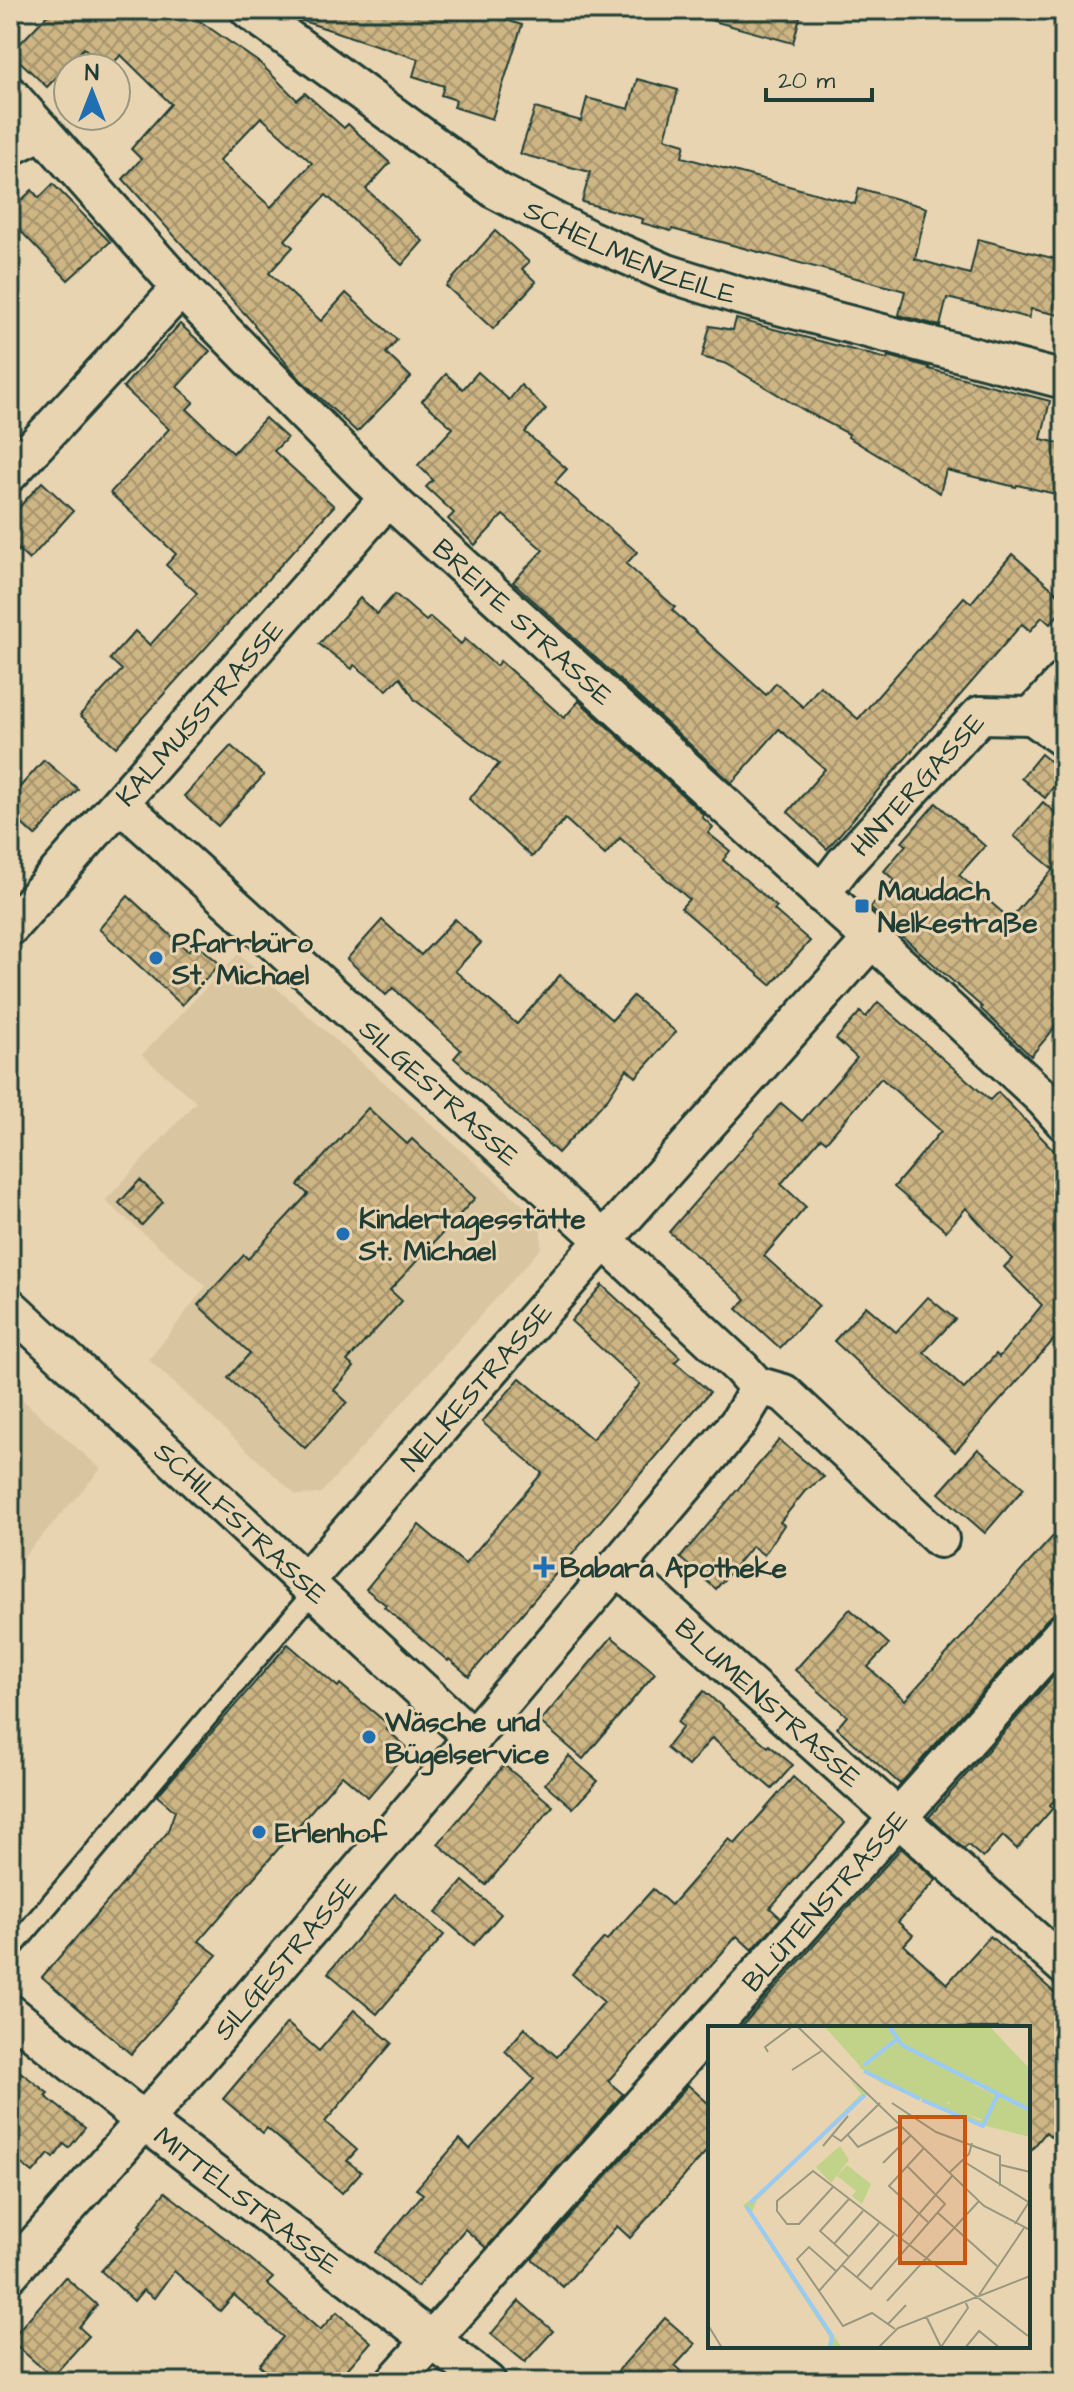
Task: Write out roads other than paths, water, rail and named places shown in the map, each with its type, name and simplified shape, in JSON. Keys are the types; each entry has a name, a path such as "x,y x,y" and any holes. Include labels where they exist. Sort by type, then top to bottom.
{"street":[{"name":"SCHELMENZEILE","path":"249,10 497,191 589,239 667,273 740,296 1064,380"},
{"name":"BREITE STRASSE","path":"10,95 181,288 388,498 872,939 1044,1099 1064,1122"},
{"path":"10,147 42,131"},
{"path":"10,473 181,288"},
{"name":"KALMUSSTRASSE","path":"10,927 388,498"},
{"path":"1064,681 1032,716 1064,739"},
{"name":"HINTERGASSE","path":"821,894 844,864 980,715 1032,716"},
{"name":"SILGESTRASSE","path":"121,804 604,1240 756,1385 784,1393 940,1539"},
{"name":"NELKESTRASSE","path":"310,1587 604,1240 872,939"},
{"name":"SCHILFSTRASSE","path":"10,1307 473,1738"},
{"name":"SILGESTRASSE","path":"10,2273 145,2122 738,1423 752,1400 756,1385"},
{"name":"BLUMENSTRASSE","path":"617,1566 1064,1966"},
{"name":"BLÜTENSTRASSE","path":"711,2026 1064,1632"},
{"name":"MITTELSTRASSE","path":"10,2013 145,2122 487,2382"},
{"name":"BLÜTENSTRASSE","path":"394,2382 708,2029"}],"lane":[{"path":"10,1951 310,1587"}],"waterway":[{"path":"1050,10 1064,16"}],"place":[{"name":"Maudach Nelkestraße","path":"862,906"},
{"name":"Pfarrbüro St. Michael","path":"156,958"},
{"name":"Kindertagesstätte St. Michael","path":"343,1234"},
{"name":"Babara Apotheke","path":"544,1567"},
{"name":"Wäsche und Bügelservice","path":"369,1737"},
{"name":"Erlenhof","path":"259,1832"}]}
